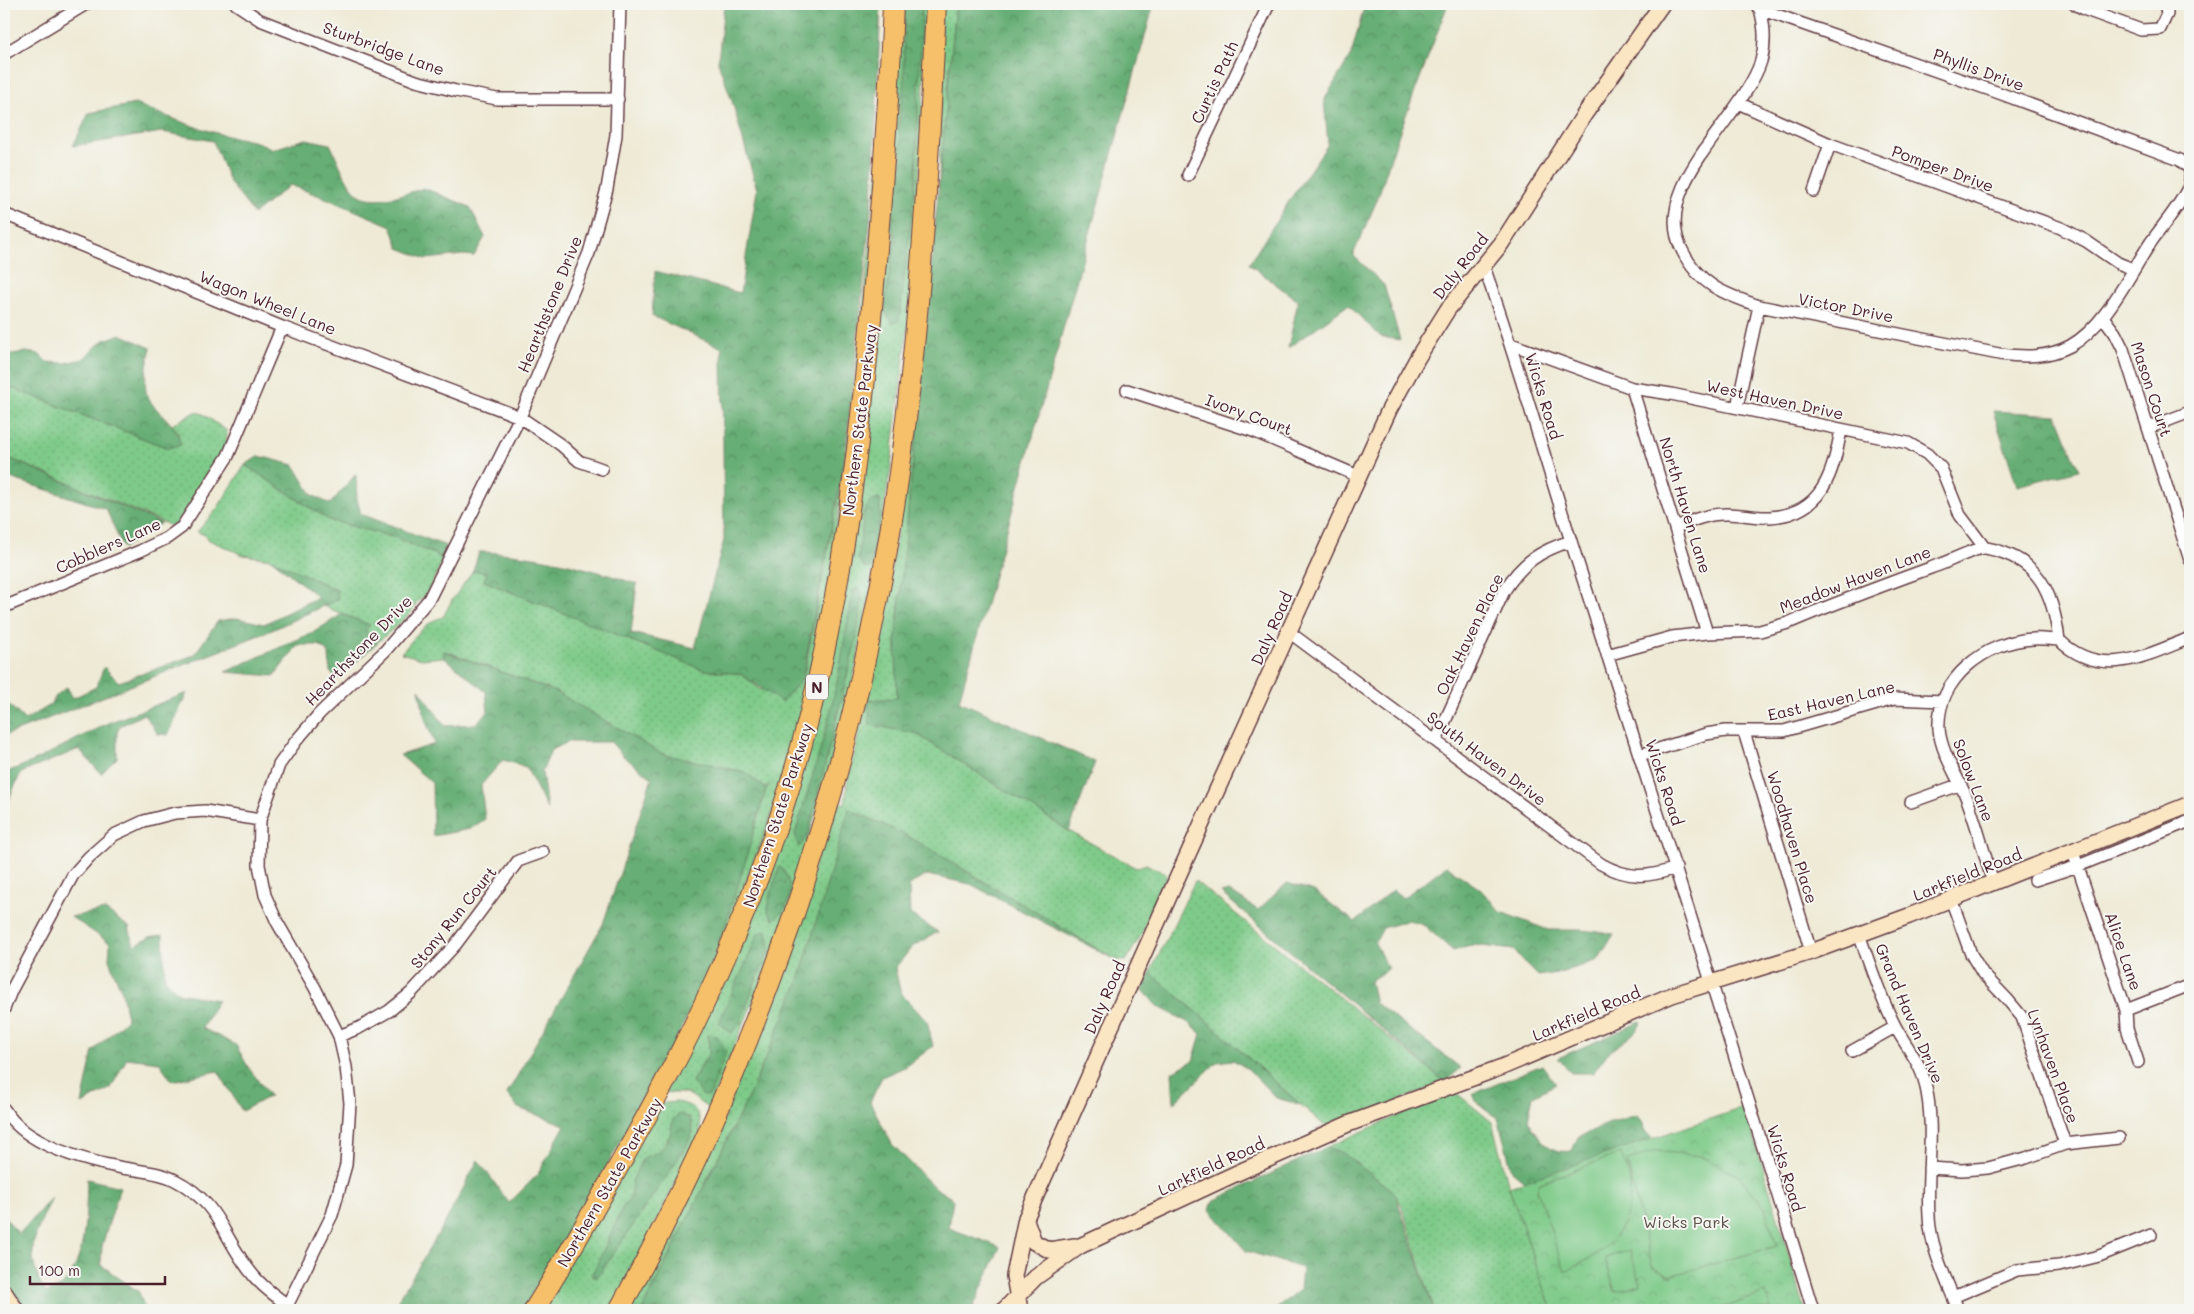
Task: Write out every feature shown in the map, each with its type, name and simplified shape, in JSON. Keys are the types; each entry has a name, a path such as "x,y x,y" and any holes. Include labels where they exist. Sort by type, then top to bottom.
{"highway":[{"name":"Northern State Parkway","path":"534,1310 653,1106 706,1003 756,883 779,820 807,725 837,591 858,439 880,224 893,4"},
{"path":"619,1310 688,1176 742,1056 778,964 809,872 845,745 880,586 901,455 922,243 936,4"}],"street":[{"path":"4,54 86,4"},
{"name":"Sturbridge Lane","path":"236,4 260,20 416,80 456,91 497,99 618,100"},
{"name":"Hearthstone Drive","path":"286,1308 332,1215 346,1164 350,1102 346,1067 339,1036 315,988 277,922 265,895 259,865 260,820 279,765 296,741 320,713 384,651 429,599 520,417 589,253 606,189 616,135 620,4"},
{"name":"Curtis Path","path":"1188,175 1269,4"},
{"name":"Daly Road","path":"1018,1303 1014,1276 1026,1218 1167,900 1389,410 1418,357 1448,309 1501,244 1584,115 1662,4"},
{"path":"2075,4 2086,10 2141,30 2160,30 2167,14 2165,4"},
{"name":"Victor Drive","path":"1758,6 1765,26 1760,62 1738,103 1689,176 1679,196 1676,217 1677,240 1688,262 1705,282 1729,296 1759,306 2017,357 2035,357 2052,354 2085,337 2102,317 2189,187 2190,169"},
{"name":"Phyllis Drive","path":"1758,6 2180,160 2190,169"},
{"name":"Pomper Drive","path":"1738,103 1830,144 2061,228 2086,241 2118,263 2133,268"},
{"path":"1814,191 1830,144"},
{"name":"Wagon Wheel Lane","path":"4,214 282,326 520,417 561,445 578,460 602,469"},
{"name":"Wicks Road","path":"1483,264 1511,344 1571,541 1676,868 1813,1310"},
{"path":"1737,407 1759,306"},
{"name":"Mason Court","path":"2102,317 2115,333 2123,349 2190,560"},
{"name":"Cobblers Lane","path":"4,608 140,551 167,538 182,527 228,456 282,326"},
{"name":"West Haven Drive","path":"1511,344 1632,388 1737,407 1908,443 1927,454 1941,468 1960,515 1984,547"},
{"name":"North Haven Lane","path":"1632,388 1707,633"},
{"name":"Ivory Court","path":"1127,390 1253,431 1358,476"},
{"path":"2148,428 2190,412"},
{"path":"1676,527 1701,518 1724,514 1769,517 1788,514 1806,507 1817,496 1833,468 1841,430"},
{"name":"Oak Haven Place","path":"1436,741 1504,591 1517,572 1536,556 1571,541"},
{"path":"1984,547 2021,559 2035,571 2044,585 2051,602 2060,640 2071,651 2088,659 2120,662 2140,658 2190,638"},
{"name":"Meadow Haven Lane","path":"1608,656 1672,637 1707,633 1760,631 1788,623 1984,547"},
{"name":"South Haven Drive","path":"1289,632 1593,858 1617,873 1640,876 1659,874 1676,868"},
{"name":"Solow Lane","path":"1993,883 1961,784 1942,743 1939,729 1943,700 1961,672 1973,660 1990,650 2033,639 2060,640"},
{"name":"East Haven Lane","path":"1640,755 1706,734 1726,731 1784,731 1894,699 1943,700"},
{"name":"Woodhaven Place","path":"1744,732 1811,952"},
{"path":"1911,802 1961,784"},
{"name":"Larkfield Road","path":"2035,880 2190,804"},
{"path":"4,1009 8,990 74,875 89,857 114,835 144,821 175,813 205,811 260,820"},
{"name":"Larkfield Road","path":"1018,1303 1036,1277 1080,1246 1348,1124 1502,1067 1672,995 1811,952 1993,883 2076,859 2190,820"},
{"name":"Stony Run Court","path":"339,1036 359,1028 389,1011 411,993 456,944 518,861 543,852"},
{"name":"Alice Lane","path":"2076,859 2126,1010 2127,1028 2138,1062"},
{"name":"Lynhaven Place","path":"1950,899 1971,954 1983,974 2008,999 2022,1017 2065,1144"},
{"name":"Grand Haven Drive","path":"1859,934 1878,989 1895,1027 1916,1060 1925,1081 1929,1101 1928,1217 1931,1237 1958,1310"},
{"path":"2126,1010 2190,984"},
{"path":"1852,1051 1895,1027"},
{"path":"4,1109 25,1131 45,1144 70,1155 95,1163 154,1173 174,1180 194,1192 211,1207 236,1253 254,1277 286,1308"},
{"path":"1929,1168 1988,1168 2026,1158 2065,1144 2119,1138"},
{"path":"1026,1218 1034,1242 1049,1250 1080,1246"},
{"path":"1953,1297 2017,1270 2059,1266 2099,1256 2151,1235"},
{"path":"4,1292 16,1310"},
{"path":"1004,1310 1018,1303"}],"green space":[{"path":"724,4 881,4 872,202 844,463 802,680 781,702 741,674 704,670 484,581 487,572 473,571 479,552 500,553 560,562 637,584 631,633 695,648 724,540 722,348 652,316 655,271 740,293 757,190 732,101 718,62"},
{"path":"897,4 927,4 921,148 909,318 890,473 869,597 851,691 781,934 709,1107 688,1094 666,1092 820,692"},
{"path":"904,4 922,4 916,178 899,321 892,323 884,309 895,238 892,223 901,145 898,127 904,81"},
{"path":"941,4 956,4 939,188"},
{"path":"956,4 1154,4 959,701 1095,762 1069,831 915,733 870,725 868,700 897,698 896,639"},
{"path":"1365,4 1448,4 1400,131 1377,200 1353,255 1384,285 1400,340 1381,337 1348,305 1288,348 1298,301 1249,264 1328,144 1324,100 1351,55"},
{"path":"135,104 198,127 253,141 273,149 306,139 330,144 348,182 362,196 379,199 389,198 424,188 470,207 485,237 474,256 463,255 426,259 399,248 391,226 290,185 254,214 230,183 213,141 162,132 73,146 89,113"},
{"path":"120,334 151,348 146,373 146,393 152,404 176,430 181,445 168,448 4,385 4,355 26,352 39,354 47,362 65,363 83,359 102,341"},
{"path":"923,354 896,639 897,698 870,725 915,733 1069,831 1136,868 1146,864 1166,874 1166,883 1140,937 1126,961 1116,960 906,835 814,931 798,984 749,1096 642,1310 630,1310 684,1211 727,1112 837,801 845,804 847,784 882,634"},
{"path":"4,385 168,448 179,434 172,425 195,412 203,414 227,431 225,449 219,462 210,471 213,473 174,527 4,456"},
{"path":"1993,411 2057,415 2079,470 2017,486"},
{"path":"4,456 161,523 123,548 106,509 4,476"},
{"path":"259,456 294,465 312,495 330,504 356,474 357,499 361,514 446,546 443,560 437,555 393,537 329,520 245,465"},
{"path":"844,463 829,591 802,711 771,816 714,961 766,789 770,784 765,788 745,772 662,754 556,692 445,651 444,657 422,659 401,653 425,627 443,617 452,600 473,571 487,572 484,581 704,670 741,674 761,690 803,680"},
{"path":"245,465 329,520 393,537 437,555 443,560 427,594 417,602 410,614 380,640 365,631 369,625 323,606 338,599 271,559 243,555 209,540 205,535 197,532 217,509"},
{"path":"880,499 880,518 870,569 864,567 858,559 864,511 871,501"},
{"path":"271,559 337,590 338,599 272,630 4,736 4,706 7,703 25,720 49,706 57,695 67,687 73,698 96,687 104,667 119,682 194,655 218,621 237,618 264,624 318,597"},
{"path":"860,588 862,600 856,640 807,838 799,847 795,834 831,709 854,590"},
{"path":"342,614 370,625 365,631 380,640 337,679 330,672 329,653 319,645 298,645 274,676 225,672 314,632"},
{"path":"444,651 556,692 662,754 745,772 766,789 714,961 666,1060 553,1262 522,1310 392,1310 446,1221 478,1160 509,1203 538,1174 565,1125 518,1108 507,1094 603,924 652,778 623,756 611,742 568,742 551,750 542,772 547,809 526,767 503,760 481,785 485,819 470,829 433,836 432,783 400,755 435,744 425,719 419,689 445,726 475,724 488,712 486,692 444,657"},
{"path":"187,693 168,735 158,734 144,714 120,726 117,733 117,758 101,774 79,749 21,773 4,815 4,773 32,762 108,723"},
{"path":"849,809 906,835 1116,960 970,884 927,875 909,885 910,914 938,932 912,947 895,968 901,994 927,1021 933,1046 907,1066 882,1077 870,1102 892,1144 935,1188 953,1199 949,1228 1000,1247 972,1310 642,1310 749,1096 798,984"},
{"path":"780,866 788,880 790,894 785,908 773,920 768,912 770,895"},
{"path":"1446,866 1480,889 1501,912 1548,930 1581,930 1614,934 1598,960 1563,972 1538,976 1513,950 1474,945 1453,951 1425,926 1409,920 1383,928 1375,943 1388,969 1370,981 1375,1003 1461,1068 1445,1082 1221,893 1229,891 1258,910 1287,883 1314,891 1355,922 1393,890 1403,898"},
{"path":"1195,881 1445,1082 1328,1129 1198,1013 1150,973"},
{"path":"105,910 129,927 134,946 149,937 163,935 165,979 178,993 218,1000 202,1028 236,1045 248,1067 270,1096 242,1111 218,1071 172,1081 159,1062 127,1058 111,1088 82,1104 93,1051 127,1019 122,992 109,960 110,943 71,917"},
{"path":"767,930 770,949 740,1024 731,1033 719,1023 758,933"},
{"path":"1150,973 1301,1105 1276,1098 1248,1069 1233,1060 1217,1062 1174,1103 1172,1072 1193,1061 1201,1034 1189,1023 1157,1006 1142,989"},
{"path":"1642,1021 1631,1036 1607,1054 1593,1073 1571,1073 1558,1058"},
{"path":"708,1035 717,1036 726,1052 710,1095 703,1096 692,1081 709,1053"},
{"path":"1542,1065 1556,1084 1533,1096 1528,1120 1541,1139 1550,1147 1556,1150 1572,1151 1578,1137 1612,1122 1637,1115 1644,1123 1645,1131 1657,1144 1530,1186 1512,1171 1498,1118 1480,1105 1473,1094"},
{"path":"1454,1091 1492,1122 1509,1187 1552,1310 1434,1310 1401,1204 1327,1147"},
{"path":"675,1102 688,1105 696,1111 700,1120 700,1134 612,1310 540,1310 659,1107 665,1103"},
{"name":"Wicks Park","path":"1745,1107 1805,1310 1552,1310 1509,1187"},
{"path":"679,1114 690,1118 693,1132 685,1149 596,1278 592,1275 623,1207 630,1199 632,1182 641,1161 647,1156 653,1155 664,1146 670,1135 673,1119"},
{"path":"1327,1147 1343,1153 1395,1193 1434,1310 1273,1310 1300,1290 1302,1268 1246,1251 1210,1210 1213,1201"},
{"path":"1657,1151 1700,1156 1739,1176 1765,1208 1777,1246 1670,1276 1652,1266 1627,1160"},
{"path":"1621,1153 1630,1180 1629,1206 1625,1219 1619,1231 1601,1250 1565,1271 1537,1190 1540,1183"},
{"path":"87,1179 120,1187 102,1246 101,1265 139,1292 145,1310 22,1310 4,1280 4,1216 19,1234 52,1197 36,1234 33,1255 34,1266 46,1293 63,1284 77,1262 84,1234"},
{"path":"1630,1250 1641,1285 1615,1292 1605,1258"},
{"path":"1765,1293 1771,1310 1717,1310"}]}
